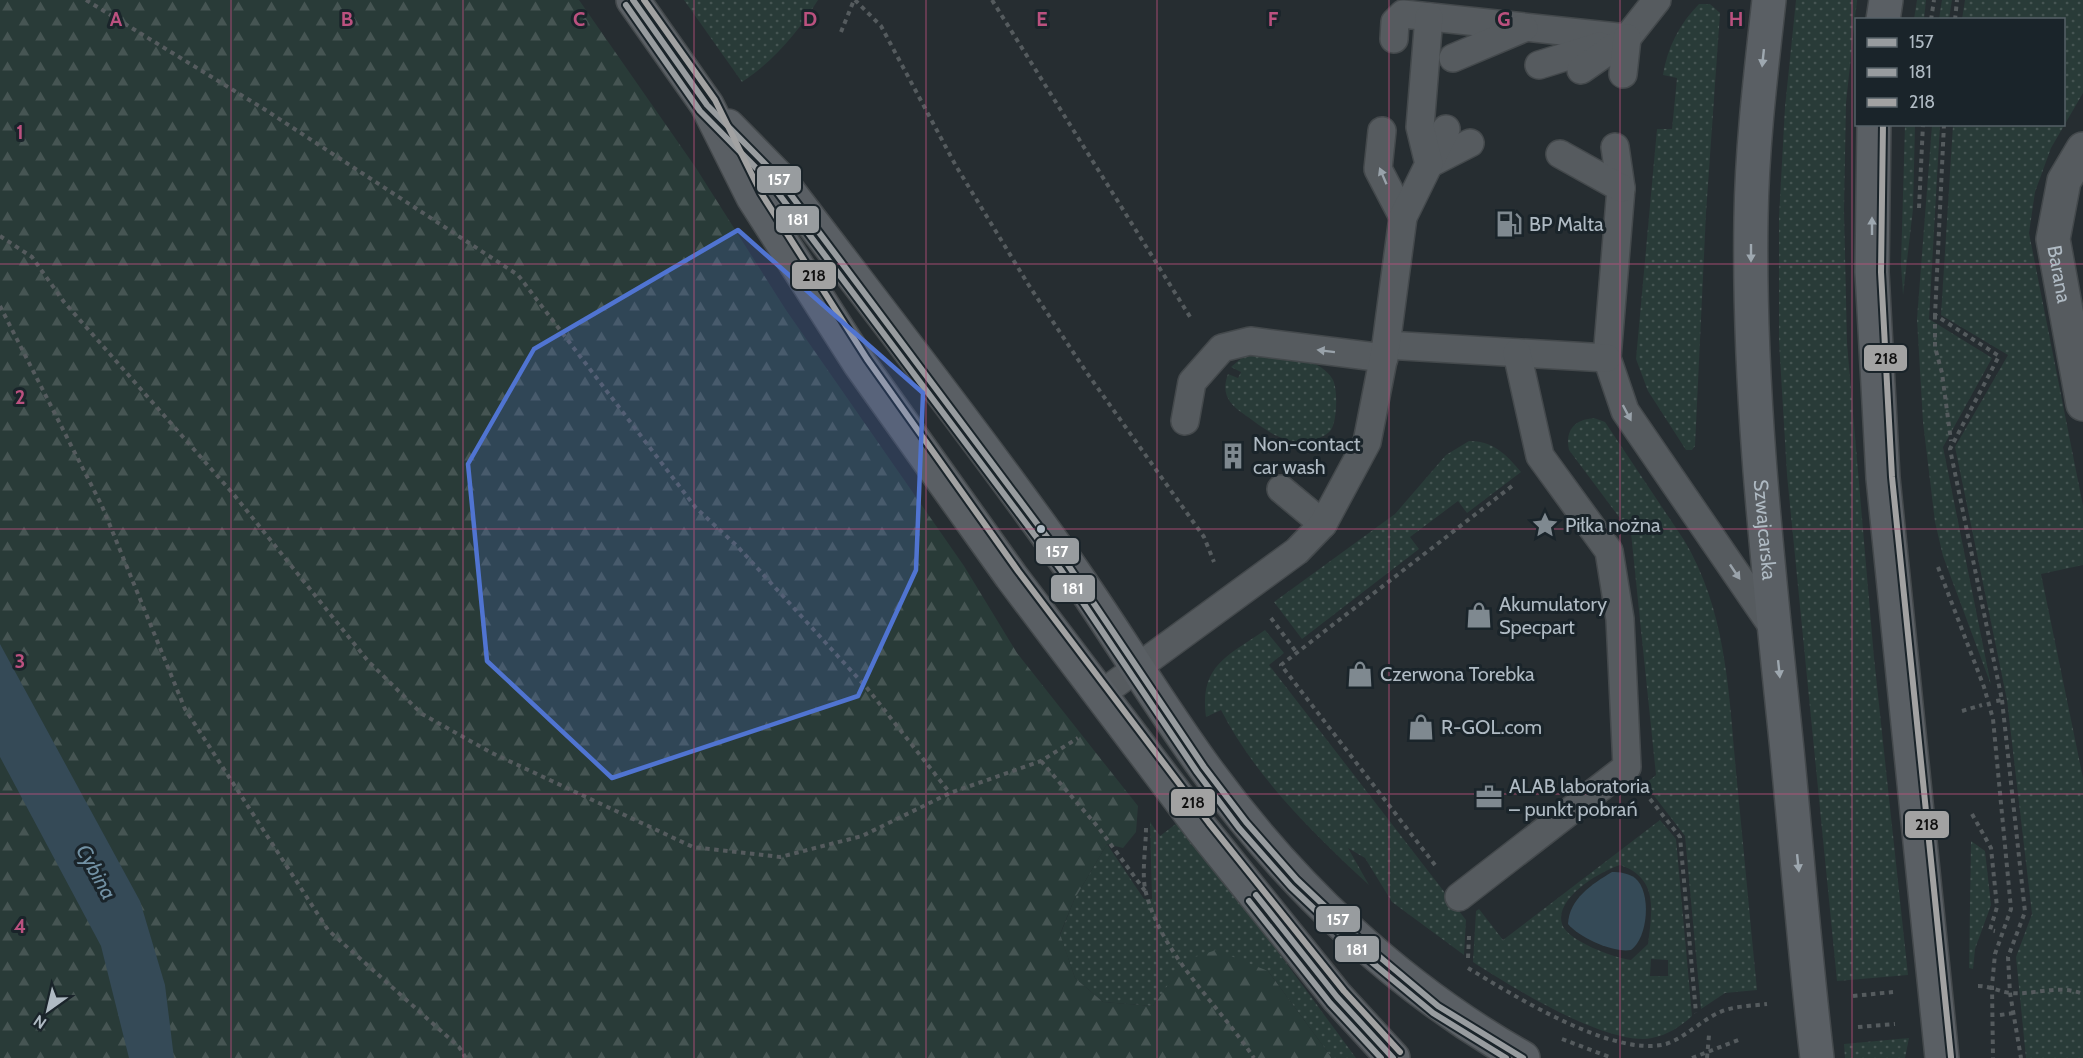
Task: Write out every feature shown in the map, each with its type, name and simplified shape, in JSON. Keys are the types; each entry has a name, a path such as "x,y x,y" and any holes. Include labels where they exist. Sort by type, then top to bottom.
{"street":[{"path":"633,0 707,105 753,197 860,364 1011,576 1100,695 1337,997 1393,1058"},
{"name":"Szwajcarska","path":"1769,0 1758,101 1751,217 1752,313 1757,422 1775,630 1817,1058"},
{"path":"1883,18 1886,0"},
{"path":"707,105 776,175 1068,565 1137,669 1239,813 1297,880 1369,948 1438,1006 1523,1058"},
{"path":"1874,126 1872,272 1883,478 1942,1058"},
{"name":"Barana","path":"2083,149 2064,181 2053,239 2083,404"}],"lane":[{"path":"1581,70 1627,38 1657,0"},
{"path":"1394,39 1395,22 1403,14 1627,38"},
{"path":"1429,17 1420,127 1429,164"},
{"path":"1453,58 1528,26"},
{"path":"1496,62 1528,26"},
{"path":"1539,65 1627,38"},
{"path":"1623,74 1627,38"},
{"path":"1100,695 1260,579 1297,550 1323,524 1367,441 1385,351 1403,217 1446,129"},
{"path":"1382,131 1378,169 1403,217"},
{"path":"1429,164 1470,143"},
{"path":"1615,147 1621,188 1607,358 1624,411 1775,630"},
{"path":"1566,148 1621,188"},
{"path":"1185,421 1192,382 1222,348 1250,341 1385,351 1517,353 1607,358"},
{"path":"1459,897 1627,767 1620,619 1609,550 1540,456 1517,353"},
{"path":"1281,489 1323,524"}],"path":[{"path":"86,0 264,109 518,275 696,508 738,547 867,688 950,793"},
{"path":"841,32 855,0 881,26 956,166 1028,284 1086,373 1203,537 1216,569"},
{"path":"992,0 1193,322"},
{"path":"1931,18 1934,0"},
{"path":"1955,18 1957,0"},
{"path":"1918,215 1923,126"},
{"path":"1944,126 1935,347 1942,373 1950,449 2002,700 2025,912 2008,957 2010,993 2021,1058"},
{"path":"0,236 32,257 64,302 235,496 368,661 422,714 492,753 693,847 780,857 862,836 950,793 1041,761 1080,737"},
{"path":"0,306 102,506 185,709 328,930 459,1047 466,1058"},
{"path":"1935,315 2000,356 1951,443"},
{"path":"1468,958 1471,916 1459,897 1281,666 1544,461"},
{"path":"1935,559 1984,687 1993,719 2011,909 1995,954 1992,986 1993,1058"},
{"path":"1263,622 1270,617 1297,653"},
{"path":"1996,701 2002,700"},
{"path":"1962,711 1982,705"},
{"path":"1041,761 1098,827 1145,891 1155,918 1172,950 1254,1058"},
{"path":"1627,767 1680,837 1696,1012"},
{"path":"1972,814 1991,848 1997,907 1990,930 1995,931"},
{"path":"1145,891 1146,818"},
{"path":"2008,937 2014,939"},
{"path":"1992,986 2010,993 2060,988 2083,994"},
{"path":"1851,996 1897,992"},
{"path":"2000,1015 2014,1013"},
{"path":"1854,1028 1899,1023"},
{"path":"1707,1058 1709,1035"},
{"path":"1692,1058 1741,1039"}],"highlighted area":[{"path":"738,230 923,393 916,570 858,696 612,778 487,661 468,464 534,349"}],"green space":[{"path":"0,0 579,0 696,168 786,310 964,566 1017,653 1138,806 1136,832 1123,848 1107,844 1074,900 1060,934 1075,978 1103,1002 1153,1006 1186,960 1216,950 1268,971 1332,1058 0,1058"},
{"path":"684,0 818,0 784,45 765,65 742,82"},
{"path":"1796,0 1857,0 1846,103 1844,210 1847,343 1874,658 1908,975 1837,981 1787,475 1779,341 1779,217 1785,107"},
{"path":"1917,0 1926,0 1924,18 1914,18"},
{"path":"1942,0 1952,0 1949,18 1939,18"},
{"path":"1965,0 2083,0 2083,93 2065,124 2065,18 1962,18"},
{"path":"1699,4 1710,4 1720,13 1706,213 1695,446 1692,450 1686,450 1648,391 1636,359 1657,129 1672,129 1677,78 1663,75 1675,36"},
{"path":"1905,126 1915,126 1913,209 1903,295 1901,264"},
{"path":"1932,126 1940,126 1929,319 1992,358 1943,447 1991,685 1943,556 1935,522 1923,422 1917,319"},
{"path":"1953,126 2064,126 2051,148 2035,192 2029,233 2083,506 2083,565 2041,574 2083,778 2083,1058 2026,1058 2016,957 2032,914 2007,700 1955,447 2008,355 1941,315"},
{"path":"1259,355 1304,360 1326,371 1333,380 1336,391 1335,420 1327,434 1305,441 1282,438 1260,426 1230,402 1225,387 1228,374 1238,378 1241,372 1231,367 1244,356"},
{"path":"1594,418 1605,422 1684,540 1699,568 1710,597 1724,657 1732,719 1757,990 1725,993 1701,1009 1685,836 1645,784 1656,775 1631,533 1569,450 1568,437 1572,427 1581,421"},
{"path":"1469,441 1492,446 1521,472 1467,513 1458,501 1410,537 1419,549 1302,639 1274,602 1395,514 1446,455"},
{"path":"1265,630 1284,653 1269,665 1466,920 1464,955 1392,902 1365,858 1348,848 1369,885 1307,825 1251,759 1221,710 1206,717 1205,699 1212,673 1228,655"},
{"path":"1181,820 1356,1058 1332,1058 1268,971 1186,961 1153,1006 1103,1002 1075,978 1060,935 1074,900 1107,844 1144,899 1152,899 1150,822 1160,836"},
{"path":"1660,820 1676,839 1692,1016 1674,1030 1652,1038 1633,1038 1586,1024 1534,999 1473,962 1476,911 1479,909 1503,940","holes":["1620,865 1641,878 1650,897 1651,920 1648,944 1631,960 1603,952 1582,942 1573,937 1562,924 1561,914 1572,895 1591,879","1651,959 1668,960 1668,976 1650,976"]},
{"path":"1971,841 1985,851 1991,905 1975,949 1973,969 1969,968"},
{"path":"1909,1038 1905,1058 1845,1058 1844,1044"}],"water":[{"name":"Cybina","path":"0,644 140,901 165,985 174,1058 129,1058 101,946 0,757"},
{"path":"1612,872 1624,873 1635,878 1644,893 1646,915 1644,926 1637,944 1631,950 1606,947 1580,934 1568,924 1572,907 1577,900 1590,887"}],"transit line":[{"name":"157","path":"633,0 707,105 776,175 1068,565 1204,767 1246,822 1297,880 1369,948 1438,1006 1523,1058"},
{"name":"218","path":"644,0 715,100 761,193 867,359 1018,571 1209,823 1344,991 1400,1052"},
{"name":"181","path":"626,5 700,111 769,181 1061,570 1197,772 1239,828 1291,887 1363,955 1433,1013 1506,1058"},
{"name":"218","path":"1883,126 1881,272 1892,477 1951,1057"},
{"name":"157","path":"1256,895 1337,997 1393,1058"},
{"name":"181","path":"1249,901 1330,1003 1381,1058"}],"place":[{"name":"BP Malta","path":"1509,224"},
{"name":"Non-contact car wash","path":"1233,456"},
{"name":"Piłka nożna","path":"1545,525"},
{"name":"Akumulatory Specpart","path":"1479,615"},
{"name":"Czerwona Torebka","path":"1360,674"},
{"name":"R-GOL.com","path":"1421,727"},
{"name":"ALAB laboratoria – punkt pobrań","path":"1489,797"}]}
